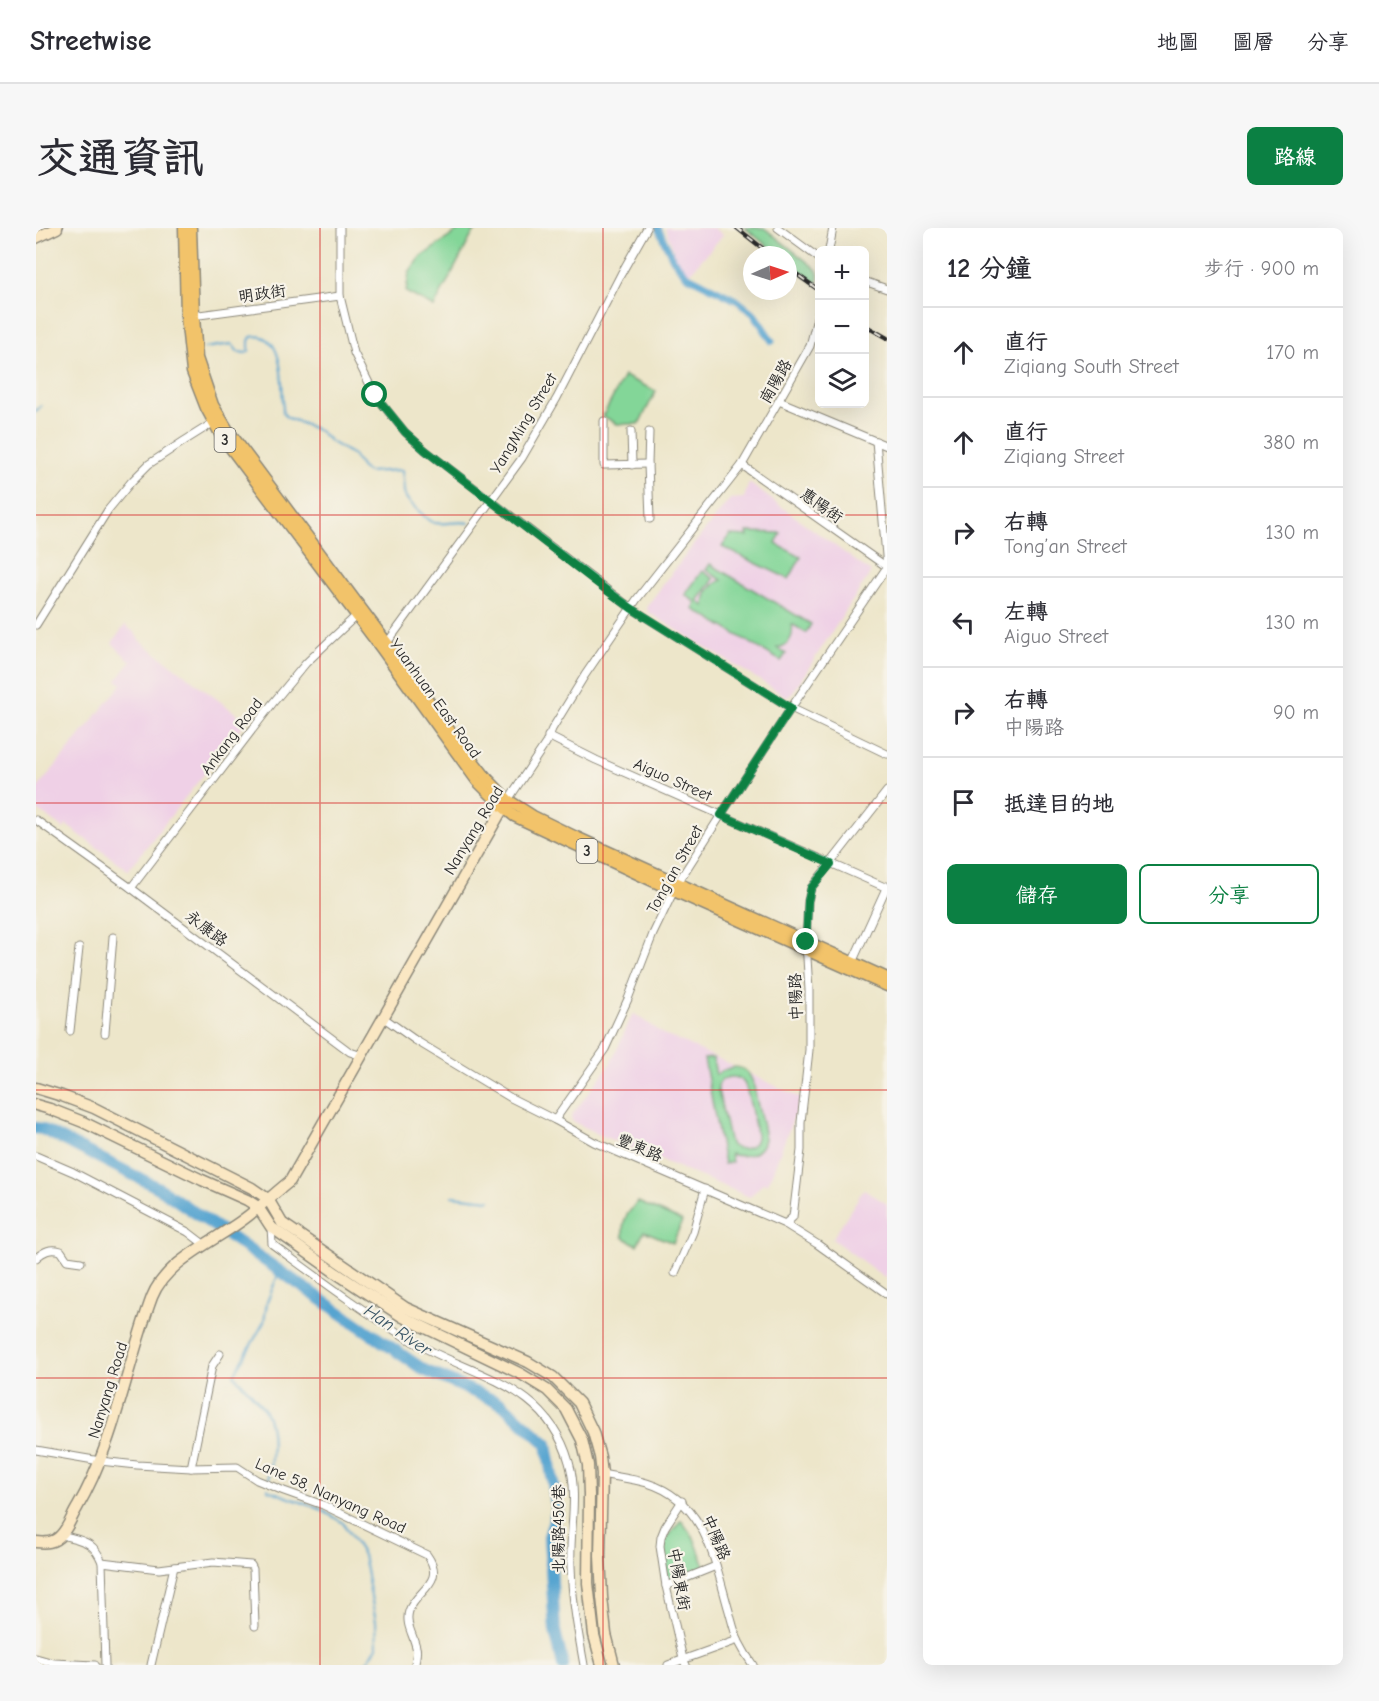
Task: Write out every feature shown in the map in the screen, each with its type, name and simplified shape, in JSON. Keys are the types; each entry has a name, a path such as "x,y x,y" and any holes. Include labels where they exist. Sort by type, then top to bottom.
{"main road":[{"name":"Yuanhuan East Road","path":"184,228 192,372 197,387 217,421 220,434 384,645 477,781 505,803 675,888 850,966 887,986"},
{"name":"Yuanhuan East Road","path":"190,316 191,228"},
{"name":"Yuanhuan East Road","path":"850,966 887,978"}],"street":[{"path":"37,235 57,228"},
{"path":"340,228 340,296 354,353 371,390 405,432 425,450 631,608 791,708 887,754"},
{"name":"YangMing Street","path":"384,645 492,502 522,458 557,398 647,228"},
{"path":"778,228 815,256"},
{"path":"830,246 833,228"},
{"path":"869,283 887,289"},
{"name":"明政街","path":"190,316 340,296"},
{"name":"南陽路","path":"742,465 810,346 815,324"},
{"path":"779,401 887,446"},
{"path":"36,625 108,510 131,482 149,464 217,421"},
{"path":"604,421 604,465 648,464"},
{"path":"631,431 632,465"},
{"path":"649,432 650,519"},
{"path":"876,441 887,567"},
{"name":"惠陽街","path":"742,465 887,567"},
{"name":"Nanyang Road","path":"61,1535 88,1490 100,1461 153,1296 163,1278 246,1218 290,1180 505,803 546,743 585,675 631,608 742,465"},
{"name":"Tong’an Street","path":"555,1120 605,1049 628,999 653,934 675,888 791,708 887,567"},
{"name":"Ankang Road","path":"131,888 306,663 360,613"},
{"name":"Aiguo Street","path":"548,736 596,760 887,887"},
{"name":"中陽路","path":"785,1224 793,1217 810,1050 806,947 808,901 811,888 887,791"},
{"name":"永康路","path":"36,820 350,1052 362,1056"},
{"path":"850,966 887,887"},
{"path":"105,1033 113,937"},
{"path":"70,1031 79,948"},
{"name":"豐東路","path":"384,1018 415,1040 511,1098 594,1142 785,1224 818,1244 887,1294"},
{"path":"36,1088 94,1108 252,1188 268,1199 282,1223 406,1308 528,1362 552,1377 579,1403 593,1432 600,1457 602,1597 606,1634 614,1665"},
{"path":"36,1105 83,1122 258,1206 271,1227 403,1317 521,1374 547,1390 566,1409 582,1440 588,1465 588,1583 594,1635 602,1665"},
{"path":"36,1156 73,1172 207,1244"},
{"path":"675,1273 693,1232 705,1189"},
{"name":"北陽路450巷","path":"271,1227 272,1244 314,1274 411,1340 522,1394 551,1424 561,1439 574,1489 571,1566 576,1623 584,1665"},
{"path":"36,1258 44,1251 55,1249 61,1251 67,1260 81,1262"},
{"path":"191,1468 212,1366 220,1354"},
{"name":"Lane 58, Nanyang Road","path":"36,1450 137,1465 191,1468 237,1467 257,1480 323,1505 427,1555 433,1563 434,1574 427,1588 410,1609 408,1616 409,1629 417,1648 415,1665"},
{"name":"中陽路","path":"602,1474 647,1483 682,1501 694,1515 702,1529 716,1566 738,1640 753,1665"},
{"name":"中陽東街","path":"682,1501 665,1527 660,1546 666,1586 685,1662"},
{"path":"36,1542 50,1543 61,1535 89,1543 97,1550 102,1562 105,1665"},
{"path":"102,1562 159,1569 213,1562 251,1565 255,1626"},
{"path":"666,1586 716,1566"},
{"path":"151,1665 174,1567"},
{"path":"668,1665 685,1662 738,1640"},
{"path":"36,1658 54,1663 95,1665"}],"shaded area":[{"path":"665,228 714,228 723,235 690,273 678,263"},
{"path":"749,483 871,572 791,695 787,697 648,612 647,606 694,544 730,499 744,498"},
{"path":"125,625 135,633 139,640 246,721 128,870 66,825 64,829 36,809 36,790 122,684 117,680 131,662 112,643"},
{"path":"633,1013 666,1036 801,1098 768,1184 763,1183 750,1197 600,1135 572,1121 571,1116 611,1063"},
{"path":"864,1189 887,1204 887,1279 832,1239"}],"green space":[{"path":"462,228 478,228 472,235 434,307 406,292 409,273 421,257"},
{"path":"745,228 764,228 787,246 768,246"},
{"path":"797,254 815,268 815,283 797,269"},
{"path":"624,376 656,391 639,424 617,424 603,416"},
{"path":"747,532 781,533 776,544 801,557 789,579 722,547 730,535 748,536"},
{"path":"710,564 811,624 806,633 792,624 790,640 777,648 786,654 781,661 693,609 696,602 685,595 702,571 714,579 698,601 705,606 709,590 722,580 706,570"},
{"path":"713,1058 716,1075 734,1067 749,1074 763,1127 764,1139 759,1149 746,1155 730,1154 732,1162 724,1164 704,1059","holes":["734,1077 744,1083 755,1128 756,1138 752,1145 745,1148 737,1148 730,1144 718,1090 722,1080"]},
{"path":"638,1202 682,1221 673,1243 644,1231 637,1245 623,1237 626,1218"},
{"path":"681,1520 694,1538 706,1569 668,1585 662,1545"}],"waterway":[{"path":"658,228 673,259 686,275 738,301 754,314 772,341"},
{"path":"204,348 232,344 238,352 246,353 249,351 251,337 262,337 271,342 280,363 283,412 286,417 318,430 331,442 353,455 362,468 368,472 402,470 406,497 430,521 469,523"},
{"path":"36,411 41,406"},
{"name":"Han River","path":"36,1128 159,1188 424,1370 502,1404 547,1444 557,1510 549,1537 555,1631 563,1665"},
{"path":"452,1196 490,1200"},
{"path":"268,1482 272,1446 271,1428 259,1402 234,1375 264,1322 267,1302 280,1270"},
{"path":"268,1488 268,1490 320,1509 343,1523 363,1555 376,1622 377,1647 365,1665"}],"railway":[{"path":"737,228 760,246"},
{"path":"797,274 815,287"},
{"path":"869,328 887,338"}],"route":[{"path":"375,395 405,432 425,450 605,589 631,608 791,708 721,815 831,864 811,888 806,942"}]}
